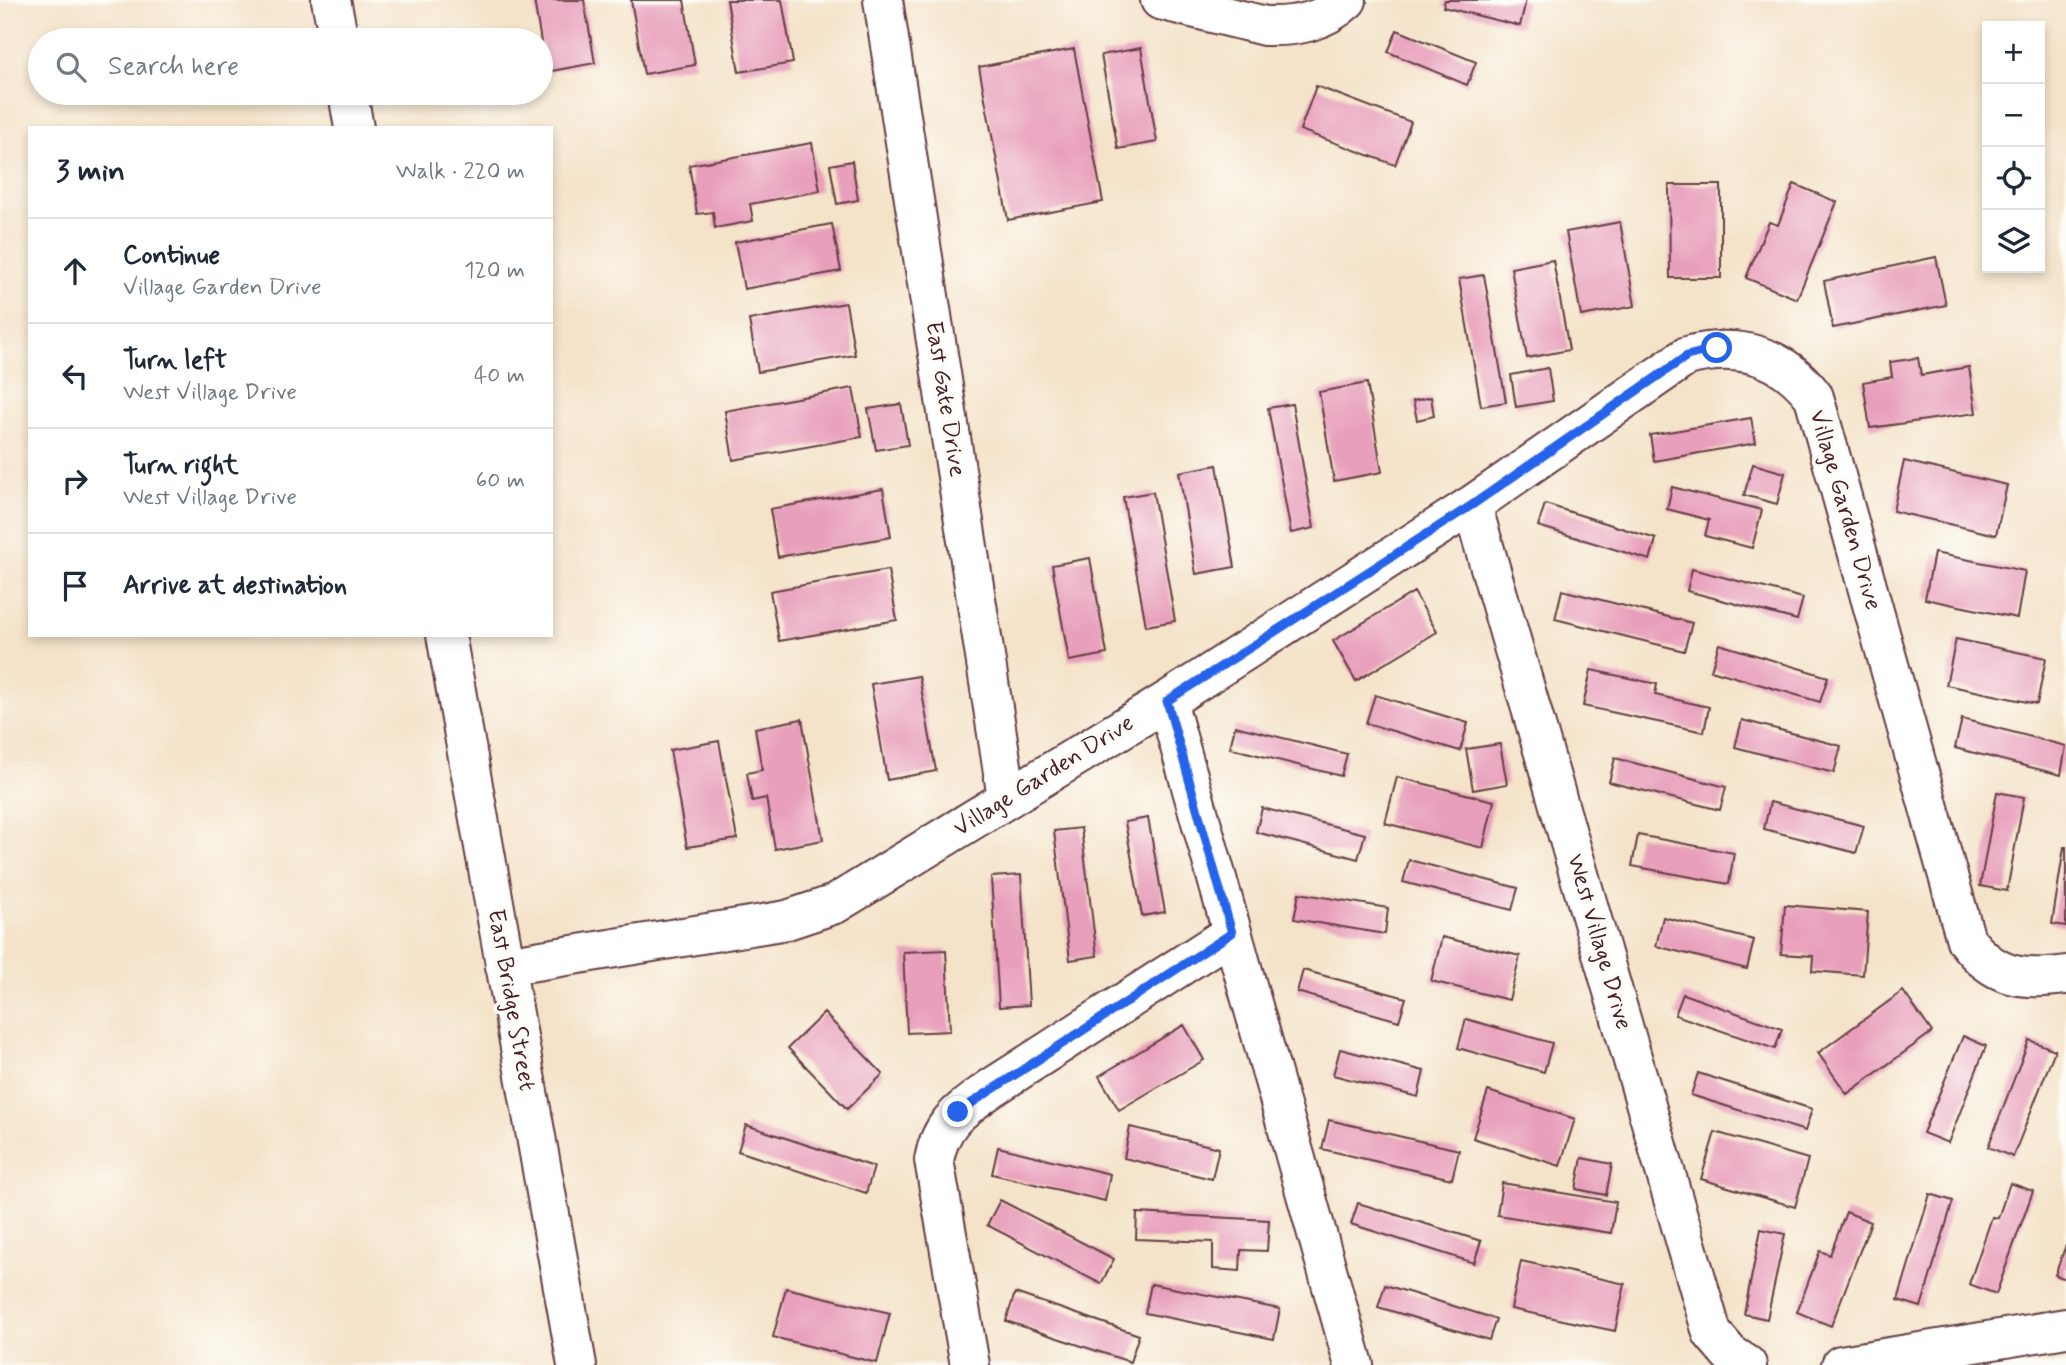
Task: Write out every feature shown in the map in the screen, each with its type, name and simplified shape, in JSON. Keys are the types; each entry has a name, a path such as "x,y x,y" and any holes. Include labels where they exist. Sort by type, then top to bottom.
{"street":[{"path":"331,0 337,28"},
{"name":"East Gate Drive","path":"883,0 1007,798"},
{"path":"1160,0 1265,26 1280,27 1303,24 1332,14 1347,0"},
{"path":"350,105 354,126"},
{"name":"Village Garden Drive","path":"505,966 787,920 835,904 1167,701 1472,505 1687,356 1717,348 1770,360 1800,378 1814,397 1966,940 1979,958 1992,967 2021,978 2066,975"},
{"name":"West Village Drive","path":"1472,505 1712,1332 1730,1354 1747,1365"},
{"name":"East Bridge Street","path":"446,637 577,1365"},
{"path":"1167,701 1354,1365"},
{"path":"970,1365 934,1160 938,1139 945,1127 958,1112 990,1089 1232,933"},
{"path":"1841,1365 2066,1328"}],"building":[{"path":"534,0 584,0 595,63 553,71 553,28 539,28"},
{"path":"631,0 684,0 695,65 644,74"},
{"path":"727,0 782,0 793,63 739,72"},
{"path":"1445,0 1526,0 1520,26 1443,7"},
{"path":"1397,30 1476,62 1467,85 1388,52"},
{"path":"1141,48 1157,142 1118,149 1101,55"},
{"path":"1074,49 1103,202 1008,220 979,67"},
{"path":"1316,86 1411,122 1395,165 1300,130"},
{"path":"812,143 820,191 750,204 753,221 715,228 713,212 697,214 689,165"},
{"path":"852,161 858,200 837,204 830,165"},
{"path":"1794,184 1837,202 1797,299 1746,278 1769,222 1778,225"},
{"path":"1669,185 1721,185 1721,278 1670,278"},
{"path":"1620,222 1635,306 1581,316 1566,232"},
{"path":"832,224 841,271 744,289 735,242"},
{"path":"1936,257 1946,305 1833,328 1824,281"},
{"path":"1553,260 1569,350 1527,358 1511,268"},
{"path":"1484,275 1506,402 1481,406 1459,279"},
{"path":"846,303 855,355 758,372 749,320"},
{"path":"1918,358 1921,375 1969,367 1976,413 1870,428 1863,382 1892,377 1890,362"},
{"path":"1548,368 1553,401 1516,407 1511,375"},
{"path":"1367,383 1382,472 1334,481 1319,392"},
{"path":"853,388 862,437 733,460 725,411"},
{"path":"1431,397 1434,416 1417,420 1413,401"},
{"path":"901,404 908,445 876,450 868,409"},
{"path":"1292,404 1314,528 1291,533 1268,408"},
{"path":"1751,418 1756,443 1654,461 1650,435"},
{"path":"1904,461 2007,485 1996,535 1893,511"},
{"path":"1753,464 1785,473 1777,504 1744,495"},
{"path":"1217,465 1235,567 1196,574 1179,472"},
{"path":"1672,487 1762,510 1752,548 1705,536 1709,520 1667,509"},
{"path":"883,489 891,537 778,557 770,509"},
{"path":"1153,492 1175,621 1146,626 1123,497"},
{"path":"1545,504 1656,539 1650,560 1538,526"},
{"path":"1934,553 2025,571 2017,618 1925,599"},
{"path":"1090,558 1107,654 1069,661 1052,565"},
{"path":"1692,569 1803,598 1797,620 1687,591"},
{"path":"888,570 897,620 779,641 770,591"},
{"path":"1562,590 1692,623 1684,651 1555,619"},
{"path":"1414,592 1437,632 1356,681 1333,641"},
{"path":"1956,639 2046,658 2037,704 1946,685"},
{"path":"1719,644 1828,677 1820,702 1711,670"},
{"path":"1591,670 1657,684 1655,695 1709,707 1704,732 1583,706"},
{"path":"919,676 936,771 887,780 871,684"},
{"path":"1375,695 1468,723 1460,751 1366,723"},
{"path":"802,719 823,840 775,849 766,798 752,801 747,773 762,770 755,728"},
{"path":"1962,719 2066,746 2061,775 1955,748"},
{"path":"1742,720 1841,746 1834,773 1735,747"},
{"path":"1235,726 1347,754 1341,776 1230,748"},
{"path":"719,741 737,839 687,847 670,750"},
{"path":"1500,744 1507,784 1473,790 1466,749"},
{"path":"1615,758 1726,787 1720,810 1609,782"},
{"path":"1397,777 1494,801 1483,848 1385,823"},
{"path":"1997,792 2024,797 2007,891 1980,886"},
{"path":"1770,802 1864,826 1856,853 1764,829"},
{"path":"1262,808 1365,834 1358,859 1256,832"},
{"path":"1148,818 1165,912 1142,916 1125,822"},
{"path":"1081,828 1097,956 1070,960 1054,831"},
{"path":"1638,835 1734,853 1729,884 1632,866"},
{"path":"2066,847 2066,926 2052,924"},
{"path":"1409,860 1518,888 1512,910 1403,882"},
{"path":"1021,875 1029,1005 999,1007 991,877"},
{"path":"1299,893 1388,908 1385,934 1294,919"},
{"path":"1785,905 1868,912 1863,975 1812,971 1813,956 1781,954"},
{"path":"1663,917 1754,940 1747,969 1656,946"},
{"path":"1442,937 1520,956 1509,1000 1431,981"},
{"path":"946,950 950,1031 907,1033 903,952"},
{"path":"1303,970 1406,998 1399,1021 1297,992"},
{"path":"1903,991 1932,1032 1847,1094 1818,1053"},
{"path":"1683,994 1782,1029 1775,1049 1675,1015"},
{"path":"824,1013 883,1074 847,1109 788,1048"},
{"path":"1466,1019 1552,1043 1544,1072 1458,1048"},
{"path":"1184,1025 1204,1060 1119,1110 1099,1076"},
{"path":"1963,1036 1986,1046 1948,1143 1923,1133"},
{"path":"2029,1040 2055,1050 2013,1157 1988,1147"},
{"path":"1340,1049 1424,1071 1418,1097 1333,1075"},
{"path":"1698,1073 1812,1109 1805,1131 1691,1095"},
{"path":"1488,1091 1575,1119 1560,1166 1473,1138"},
{"path":"1329,1120 1459,1150 1452,1179 1322,1149"},
{"path":"746,1125 874,1167 866,1193 738,1151"},
{"path":"1130,1127 1219,1148 1212,1179 1124,1158"},
{"path":"1715,1132 1808,1159 1795,1207 1701,1179"},
{"path":"998,1147 1110,1174 1105,1201 992,1174"},
{"path":"1582,1158 1612,1164 1606,1195 1576,1189"},
{"path":"1502,1183 1616,1202 1611,1233 1497,1215"},
{"path":"2010,1183 2033,1191 1996,1294 1969,1284 1992,1217 1998,1218"},
{"path":"1930,1194 1953,1201 1921,1307 1898,1300"},
{"path":"1000,1200 1114,1259 1101,1284 987,1225"},
{"path":"1358,1203 1481,1241 1474,1263 1351,1224"},
{"path":"1846,1212 1871,1222 1831,1326 1797,1312 1820,1251 1830,1255"},
{"path":"1137,1213 1269,1220 1267,1251 1241,1250 1240,1271 1213,1269 1213,1242 1136,1239"},
{"path":"1761,1229 1785,1234 1767,1319 1744,1314"},
{"path":"2066,1245 2066,1279 2055,1275"},
{"path":"1521,1261 1625,1284 1615,1331 1511,1309"},
{"path":"1151,1284 1280,1309 1274,1339 1145,1313"},
{"path":"1385,1285 1496,1319 1489,1340 1378,1307"},
{"path":"786,1288 890,1313 877,1363 773,1337"},
{"path":"1015,1293 1139,1335 1130,1362 1006,1321"}],"route":[{"path":"958,1112 1232,933 1167,701 1472,505 1687,356 1717,348"}]}
